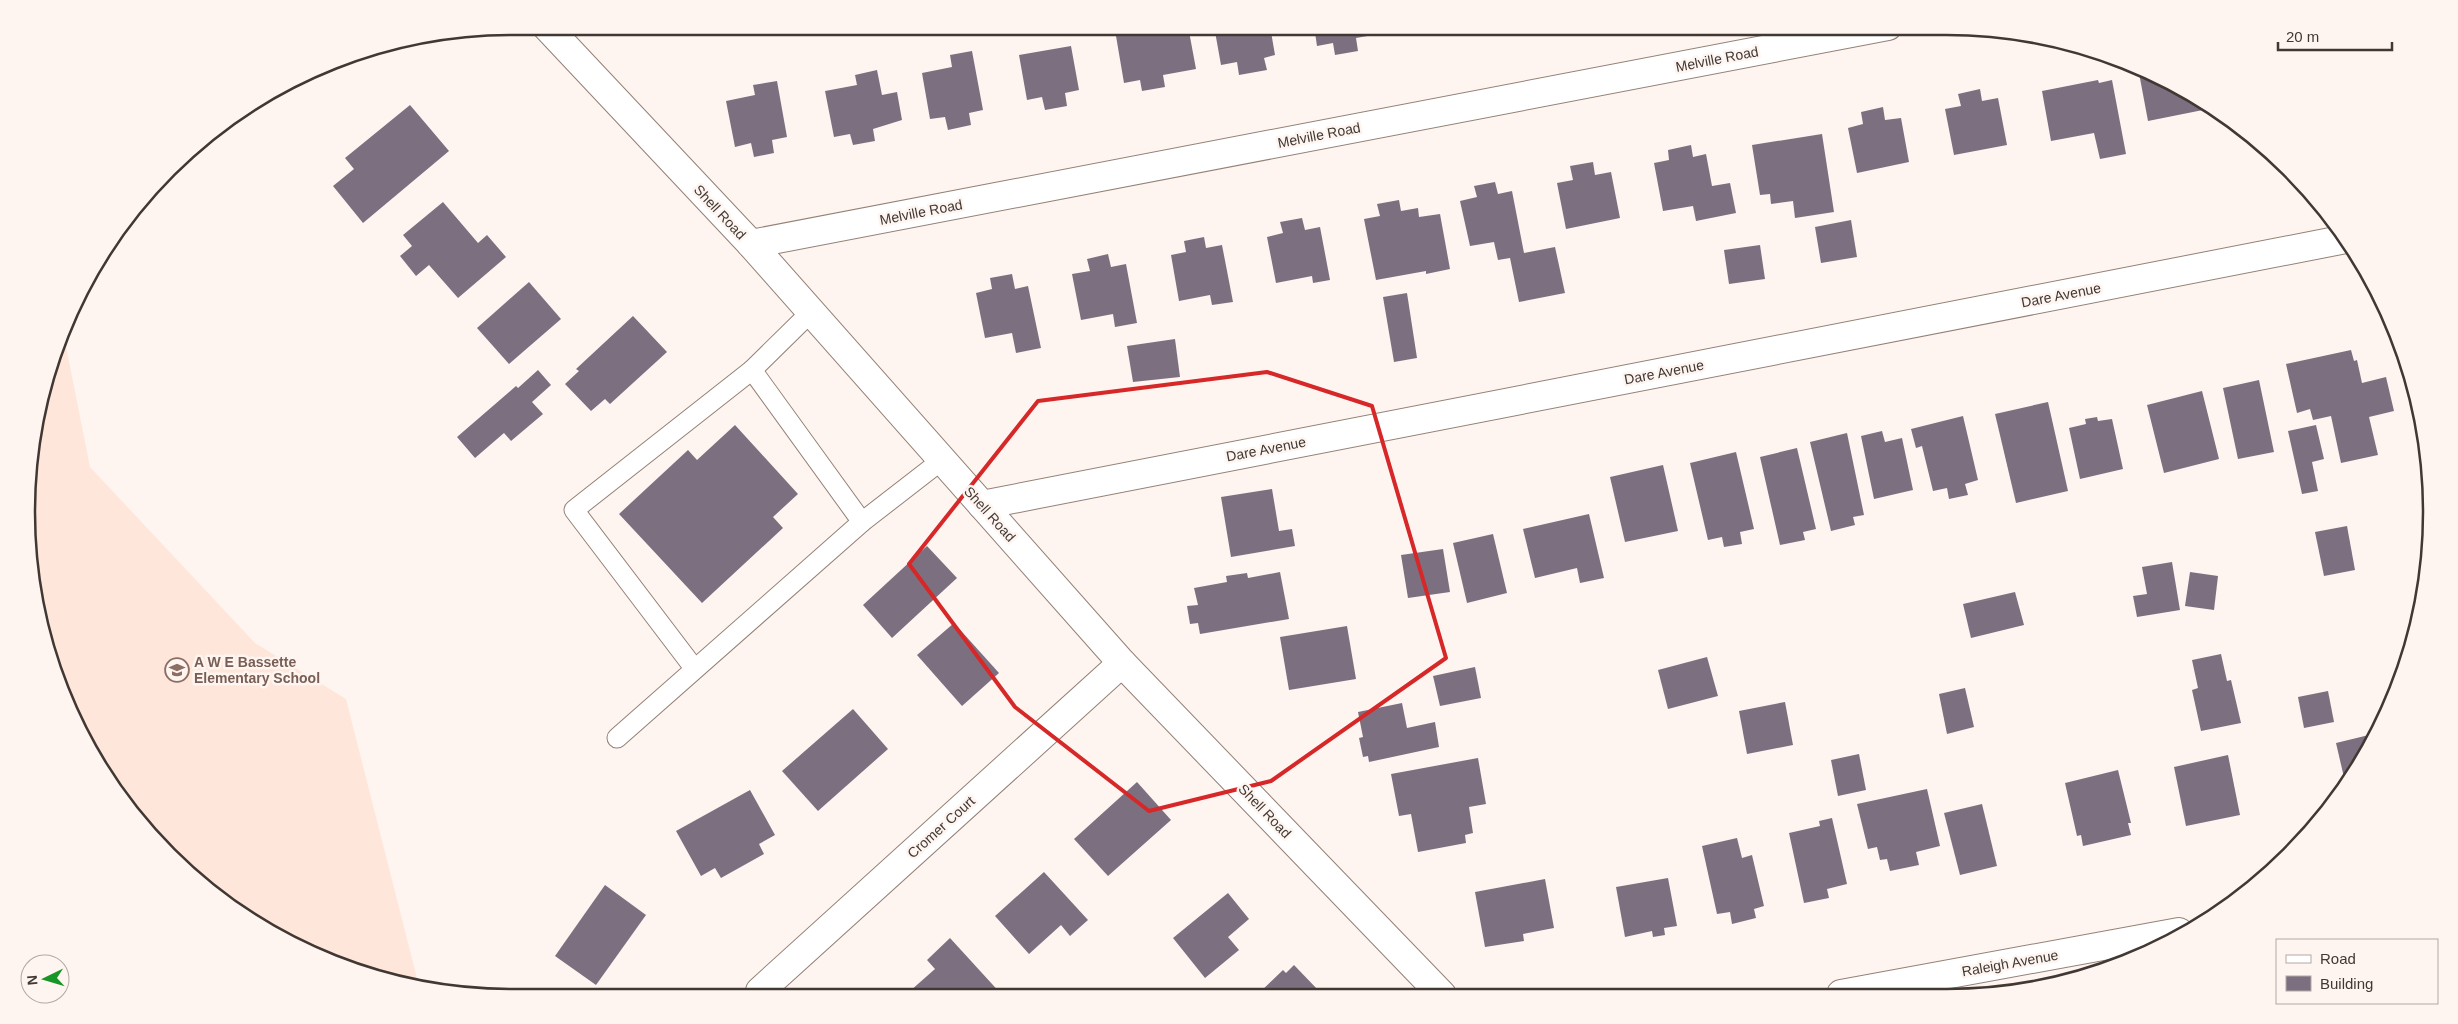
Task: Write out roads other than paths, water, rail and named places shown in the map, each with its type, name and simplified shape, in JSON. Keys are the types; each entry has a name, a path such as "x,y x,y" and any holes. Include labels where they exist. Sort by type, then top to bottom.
{"street":[{"name":"Shell Road","path":"554,35 751,244 1122,663 1436,989"},
{"name":"Melville Road","path":"751,244 1841,35"},
{"name":"Dare Avenue","path":"982,505 2338,241"},
{"name":"Cromer Court","path":"762,989 1122,663"},
{"name":"Raleigh Avenue","path":"1869,989 2168,934"}],"lane":[{"path":"694,668 574,510 752,370 811,312"},
{"path":"752,370 862,522"},
{"path":"617,738 694,668 862,522 942,460"}],"place":[{"name":"A W E Bassette Elementary School","path":"177,670"}]}
